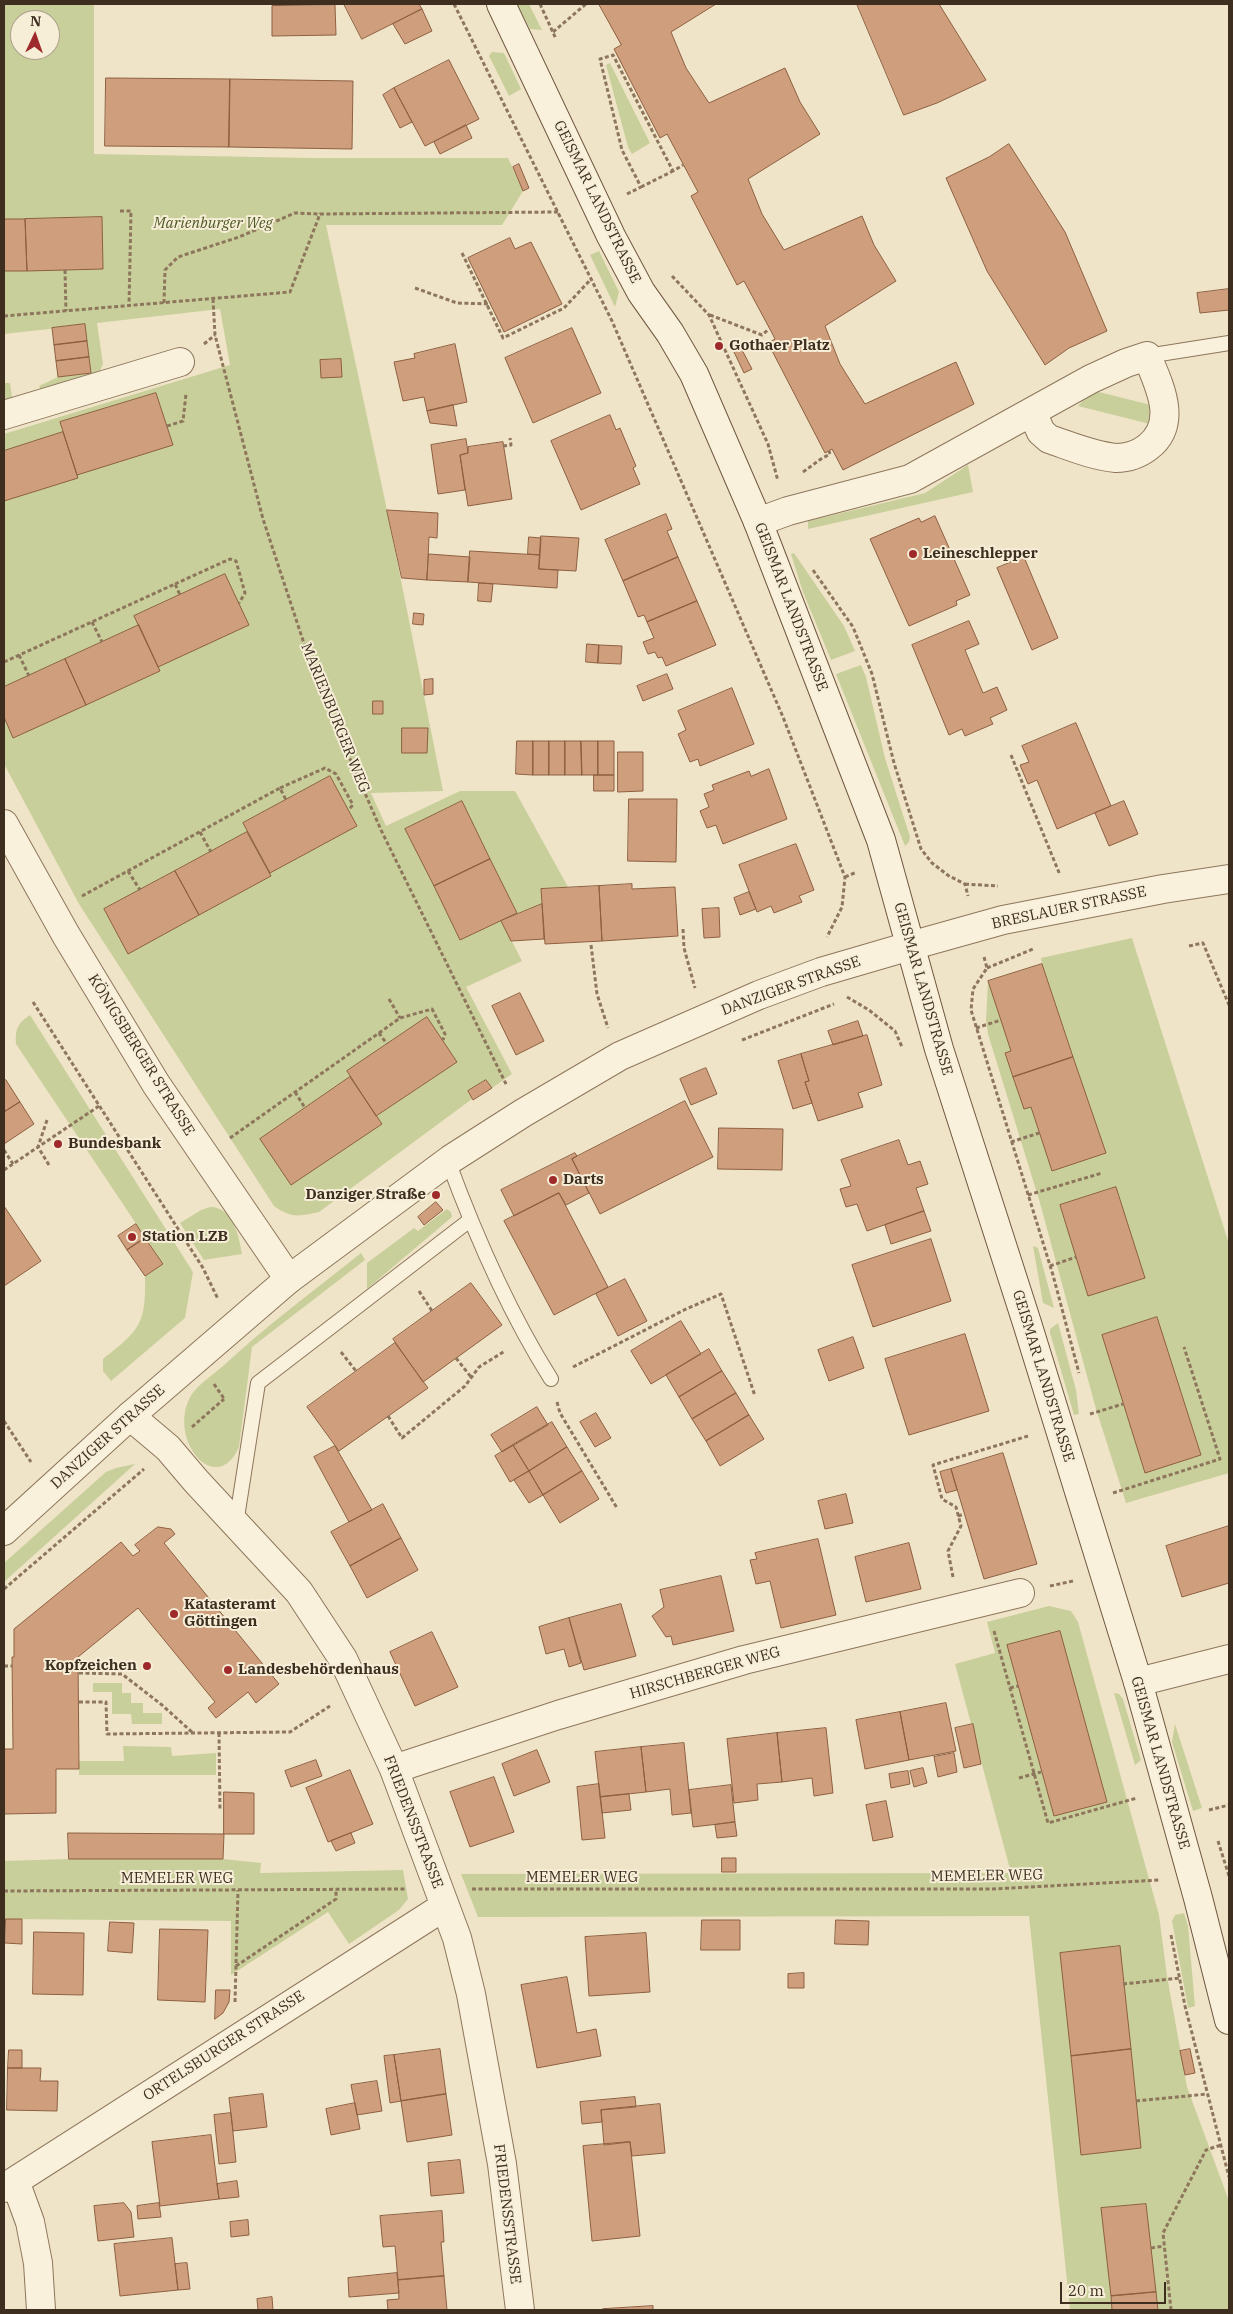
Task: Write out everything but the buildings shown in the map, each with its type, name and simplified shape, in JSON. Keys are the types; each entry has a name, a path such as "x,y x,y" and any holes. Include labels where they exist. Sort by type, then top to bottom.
{"street":[{"name":"GEISMAR LANDSTRASSE","path":"501,4 611,236 642,292 670,333 694,374 758,522 881,840 939,1048 1027,1323 1138,1682 1198,1898 1229,2020"},
{"path":"758,522 788,511 910,479 1098,375 1126,362 1147,356 1162,393 1165,419 1156,438 1140,452 1127,457 1115,458 1049,439 1041,432 1032,412"},
{"path":"4,415 180,362"},
{"name":"KÖNIGSBERGER STRASSE","path":"4,824 53,912 156,1084 289,1280"},
{"name":"BRESLAUER STRASSE","path":"910,946 1003,920 1163,888 1229,879"},
{"name":"DANZIGER STRASSE","path":"4,1531 130,1416 289,1280 448,1161 523,1113 620,1056 705,1017 836,967 910,946"},
{"name":"FRIEDENSSTRASSE","path":"130,1416 168,1448 299,1592 343,1659 394,1770 457,1938 487,2076 502,2164 520,2310"},
{"name":"HIRSCHBERGER WEG","path":"394,1770 558,1715 744,1660 1020,1593"},
{"path":"1138,1682 1229,1659"},
{"name":"ORTELSBURGER STRASSE","path":"10,2184 234,2039 442,1897"},
{"path":"10,2184 30,2222 38,2262 41,2310"}],"lane":[{"path":"1147,356 1229,343"},
{"path":"448,1161 470,1220 526,1338 551,1379"},
{"path":"236,1524 258,1384 470,1220"}],"path":[{"path":"454,4 592,278 707,538 779,708 845,877 842,906 826,935 848,999 869,1010 895,1032"},
{"path":"554,32 586,4"},
{"path":"641,187 622,150 600,59 613,55 672,170"},
{"path":"621,197 684,165"},
{"path":"120,211 131,211 129,306"},
{"path":"164,303 165,270 178,257 239,237 295,213 558,212"},
{"path":"4,316 290,292 320,214"},
{"path":"462,253 489,305 503,338 564,308 592,278"},
{"path":"65,270 66,311"},
{"path":"415,288 457,303 489,305"},
{"name":"MARIENBURGER WEG","path":"212,299 216,335 263,518 317,683 381,830 507,1087 523,1113"},
{"path":"770,329 762,335 709,315 768,444 780,491 788,511"},
{"path":"166,426 183,420 187,384 180,362"},
{"path":"503,446 511,445 510,438"},
{"path":"811,466 830,454 829,451"},
{"path":"4,662 230,559 236,561 245,592 239,603"},
{"path":"811,566 853,627 865,655 872,674 894,764 921,849 932,863 949,876 965,884 987,968 973,989 970,1010 1050,1266 1080,1378"},
{"path":"175,584 180,595"},
{"path":"92,622 102,642"},
{"path":"19,655 29,676"},
{"path":"1011,756 1060,875"},
{"path":"53,912 280,788 324,768 336,774 353,805 348,810"},
{"path":"280,788 286,800"},
{"path":"200,832 211,852"},
{"path":"128,871 140,890"},
{"path":"683,929 684,948 705,1017"},
{"path":"1188,946 1203,943 1229,1005"},
{"path":"591,945 597,994 603,1016 620,1056"},
{"path":"389,999 400,1018"},
{"path":"740,1041 848,999"},
{"path":"32,1002 203,1268 233,1329"},
{"path":"205,1155 400,1018 432,1009 445,1034 443,1040"},
{"path":"976,1028 1001,1020"},
{"path":"379,1033 387,1044"},
{"path":"295,1092 305,1108"},
{"path":"4,1170 99,1106"},
{"path":"47,1120 38,1147 49,1165"},
{"path":"1012,1142 1039,1133"},
{"path":"4,1150 13,1164"},
{"path":"1028,1196 1102,1173"},
{"path":"1050,1266 1076,1257"},
{"path":"617,1508 560,1414 551,1379 686,1308 721,1294 755,1396"},
{"path":"388,1416 402,1438 465,1386 479,1367 526,1338"},
{"path":"1113,1493 1220,1459 1184,1347"},
{"path":"198,1358 224,1399 254,1415"},
{"path":"456,1358 471,1378"},
{"path":"4,1589 224,1399"},
{"path":"1090,1414 1123,1404"},
{"path":"1088,1405 1093,1423"},
{"path":"4,1421 50,1490"},
{"path":"960,1607 948,1551 961,1526 956,1507 942,1499 933,1465 1028,1436"},
{"path":"1110,1484 1115,1502"},
{"path":"958,1516 964,1514"},
{"path":"986,1602 1048,1823 1139,1797"},
{"path":"4,1666 12,1666"},
{"path":"79,1673 122,1674 162,1705 193,1733"},
{"path":"1010,1688 1018,1686"},
{"path":"79,1702 106,1702 107,1734 290,1732 357,1690"},
{"path":"219,1733 220,1811"},
{"path":"1019,1778 1042,1772"},
{"path":"1206,1802 1212,1820"},
{"path":"1209,1810 1229,1805"},
{"path":"1218,1838 1229,1876"},
{"name":"MEMELER WEG","path":"4,1891 336,1890 442,1897 993,1889 1161,1880"},
{"path":"234,2039 238,1890"},
{"path":"236,1967 336,1899 336,1890"},
{"path":"1171,1933 1184,2006 1229,2177"},
{"path":"1124,1984 1180,1978"},
{"path":"1136,2101 1207,2094"},
{"path":"1171,2310 1163,2233 1206,2150 1221,2145"},
{"path":"1151,2248 1164,2246"}],"green space":[{"name":"Marienburger Weg","path":"4,4 94,4 94,154 312,158 508,158 523,191 502,225 326,225 387,510 443,791 371,793 386,826 460,791 515,791 568,887 542,889 542,904 501,920 522,961 466,987 512,1074 492,1088 486,1080 468,1091 472,1099 319,1212 306,1215 291,1215 274,1206 79,904 4,764 4,434 230,365 220,309 97,323 103,364 97,378 42,393 39,386 58,377 91,373 85,325 4,334"},
{"path":"517,4 529,4 542,30 530,29"},
{"path":"492,52 504,53 521,89 509,96 489,56"},
{"path":"610,63 650,143 632,154 628,147 606,65"},
{"path":"599,251 619,292 615,307 590,255"},
{"path":"4,383 10,383 13,403 4,406"},
{"path":"1099,392 1151,405 1156,411 1150,424 1078,406 1088,395"},
{"path":"968,465 973,492 808,529 808,521 925,493"},
{"path":"794,553 844,626 855,651 831,660 803,592 791,554"},
{"path":"861,665 866,677 885,758 910,837 909,842 905,846 836,674"},
{"path":"1132,938 1229,1244 1229,1473 1126,1503 1096,1409 1040,1203 988,1034 986,1020 988,981 1042,964 1041,958"},
{"path":"30,1015 193,1272 185,1318 111,1381 103,1371 103,1359 133,1333 142,1316 145,1276 163,1264 16,1044 18,1027"},
{"path":"210,1207 218,1208 229,1217 237,1231 242,1254 204,1260 180,1223 201,1210"},
{"path":"447,1209 451,1212 452,1217 367,1289 367,1263 414,1228 418,1231"},
{"path":"1033,1246 1038,1248 1054,1308 1043,1303"},
{"path":"361,1253 365,1260 252,1347 239,1447 229,1462 218,1467 206,1465 196,1456 189,1443 185,1427 185,1411 192,1394 257,1336"},
{"path":"1058,1323 1076,1390 1079,1414 1074,1415 1050,1333 1050,1329"},
{"path":"135,1464 4,1582 4,1563 106,1472"},
{"path":"1049,1606 1071,1611 1078,1622 1159,1915 1167,1976 1187,2087 1229,2201 1229,2310 1070,2310 1029,1916 478,1917 461,1874 1011,1873 955,1664 995,1653 987,1622"},
{"path":"93,1683 122,1683 122,1693 131,1693 131,1703 143,1703 143,1713 162,1713 162,1724 132,1724 131,1714 112,1714 112,1692 93,1692"},
{"path":"1114,1693 1119,1694 1123,1699 1141,1760 1135,1765"},
{"path":"1175,1724 1202,1808 1193,1811 1172,1742"},
{"path":"123,1746 171,1747 172,1756 216,1753 216,1775 79,1775 79,1761 124,1761"},
{"path":"223,1859 261,1863 260,1873 403,1870 408,1899 399,1910 349,1944 328,1912 231,1975 231,1921 4,1919 4,1861"},
{"path":"1184,1913 1188,1926 1195,2006 1188,2008 1172,1921 1175,1915"}],"place":[{"name":"Gothaer Platz","path":"719,346"},
{"name":"Leineschlepper","path":"913,554"},
{"name":"Bundesbank","path":"58,1144"},
{"name":"Darts","path":"553,1180"},
{"name":"Danziger Straße","path":"436,1195"},
{"name":"Station LZB","path":"132,1237"},
{"name":"Katasteramt Göttingen","path":"174,1614"},
{"name":"Kopfzeichen","path":"147,1666"},
{"name":"Landesbehördenhaus","path":"228,1670"}]}
